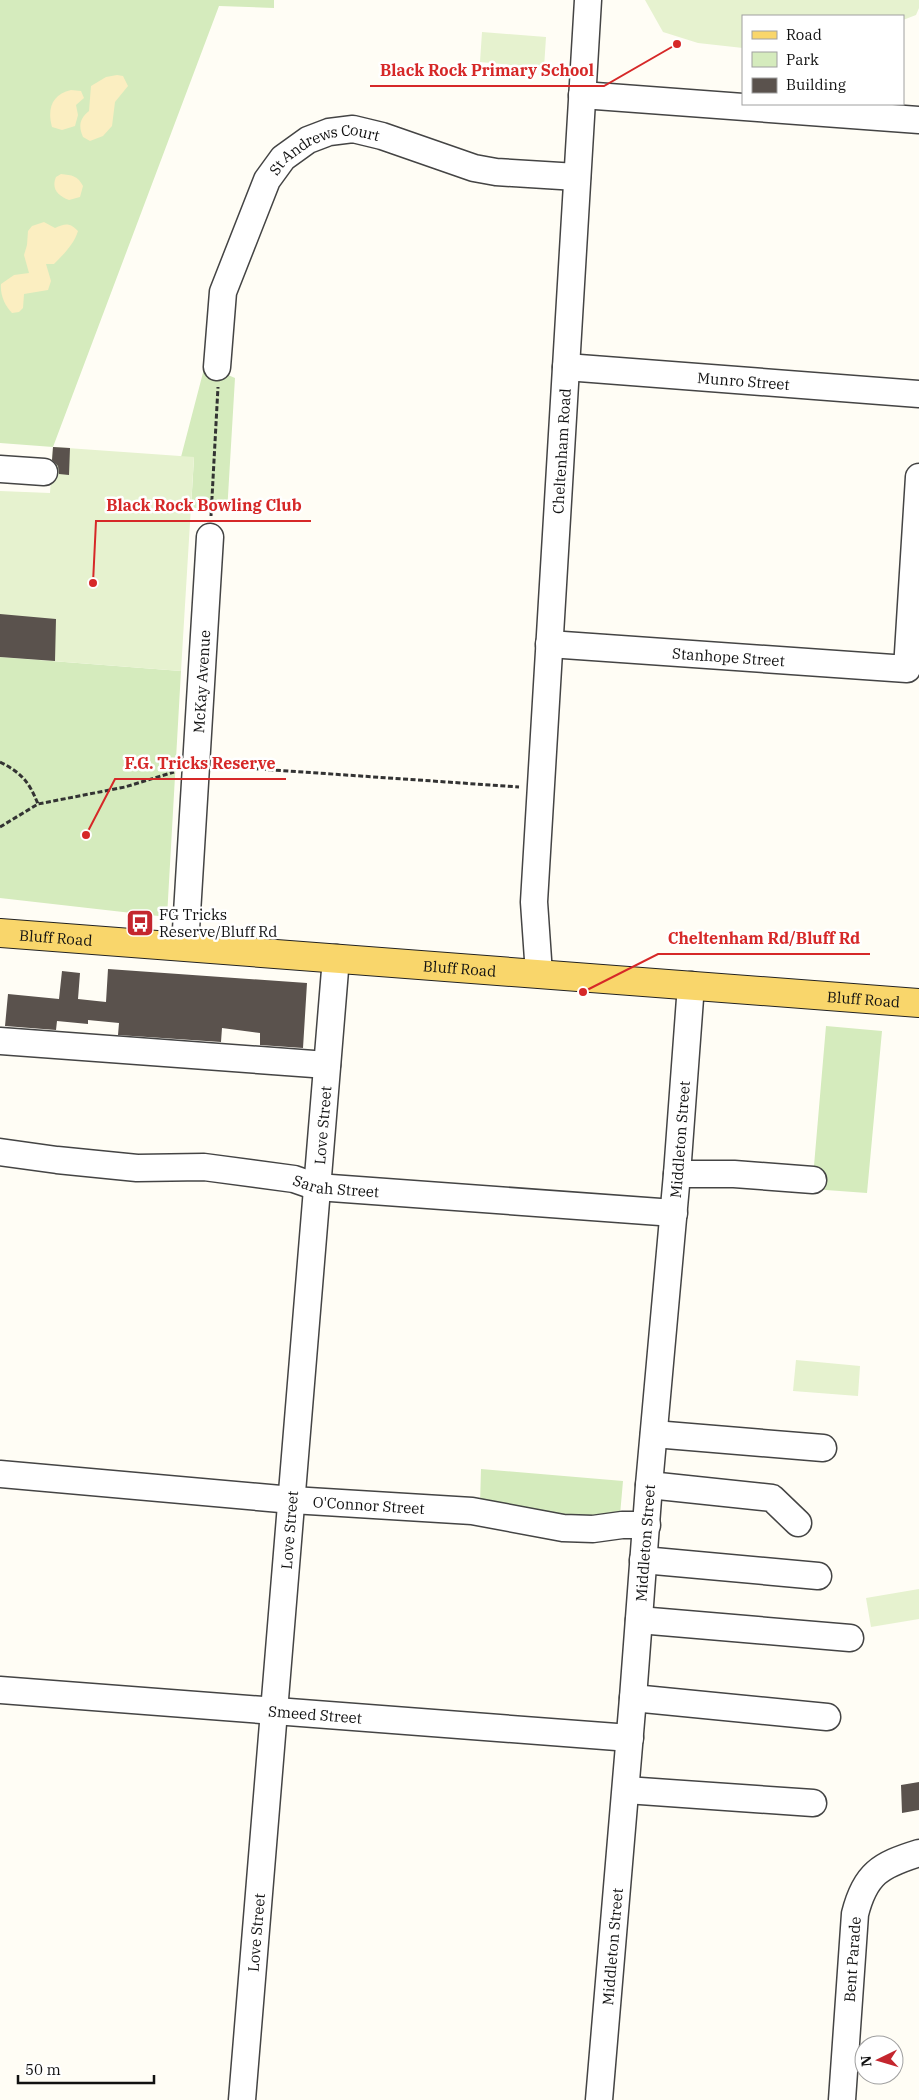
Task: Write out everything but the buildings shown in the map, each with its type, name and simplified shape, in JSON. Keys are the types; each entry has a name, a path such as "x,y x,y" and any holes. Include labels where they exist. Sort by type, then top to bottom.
{"main road":[{"name":"Bluff Road","path":"0,933 919,1003"}],"street":[{"name":"Cheltenham Road","path":"529,973 588,0"},
{"path":"582,95 919,120"},
{"name":"St Andrews Court","path":"218,374 223,292 267,180 283,158 308,140 330,132 353,129 382,136 481,169 496,172 577,177"},
{"name":"Munro Street","path":"566,367 919,394"},
{"path":"0,469 44,472"},
{"name":"Stanhope Street","path":"549,644 907,670 919,477"},
{"name":"McKay Avenue","path":"185,946 210,537"},
{"name":"Love Street","path":"242,2100 336,958"},
{"name":"Middleton Street","path":"599,2100 626,1790 649,1485 674,1213 691,985"},
{"path":"0,1040 327,1065"},
{"name":"Sarah Street","path":"0,1152 137,1168 204,1167 294,1179 317,1187 674,1213"},
{"path":"677,1174 734,1174 812,1180"},
{"path":"654,1434 823,1448"},
{"name":"O'Connor Street","path":"0,1474 292,1500 472,1510 563,1528 593,1529 622,1525 647,1525"},
{"path":"649,1485 772,1498 798,1523"},
{"path":"643,1560 818,1576"},
{"path":"639,1620 850,1638"},
{"name":"Smeed Street","path":"0,1690 630,1738"},
{"path":"633,1698 827,1717"},
{"path":"626,1790 813,1803"},
{"name":"Bent Parade","path":"842,2100 855,1914 860,1893 869,1879 884,1866 919,1853"}],"path":[{"path":"210,537 218,374"},
{"path":"0,762 17,770 31,786 38,804"},
{"path":"0,827 38,804 125,786 195,765 540,788"}],"green space":[{"path":"0,0 274,0 274,8 219,6 53,447 0,443"},
{"path":"645,0 919,0 919,8 916,15 904,20 904,15 742,15 742,48 698,43 663,32"},
{"path":"482,32 546,37 544,68 480,62"},
{"path":"205,365 235,378 227,513 219,510 191,508 194,458 181,457"},
{"path":"53,447 194,457 181,671 0,657 0,491 50,493"},
{"path":"0,657 181,671 167,917 0,898"},
{"path":"826,1026 882,1031 867,1193 812,1189"},
{"path":"796,1360 860,1366 858,1396 793,1391"},
{"path":"481,1469 623,1481 620,1515 603,1520 480,1505"},
{"path":"919,1589 919,1619 871,1627 866,1598"}],"sand":[{"path":"123,76 128,86 115,102 112,126 103,136 90,141 83,137 80,126 82,119 89,111 91,86 106,77"},
{"path":"71,90 81,91 84,98 76,105 78,115 75,126 62,130 52,127 50,114 55,99 59,95"},
{"path":"61,174 79,180 83,186 80,197 69,200 56,192 54,185 56,177"},
{"path":"44,222 55,228 70,225 78,231 65,253 54,264 46,264 51,281 48,290 24,294 23,308 19,312 12,313 4,300 1,284 14,275 29,273 24,255 28,231 32,226"}],"place":[{"name":"Black Rock Primary School","path":"677,44"},
{"name":"Black Rock Bowling Club","path":"93,583"},
{"name":"F.G. Tricks Reserve","path":"86,835"},
{"name":"FG Tricks Reserve/Bluff Rd","path":"140,923"},
{"name":"Cheltenham Rd/Bluff Rd","path":"583,992"}]}
